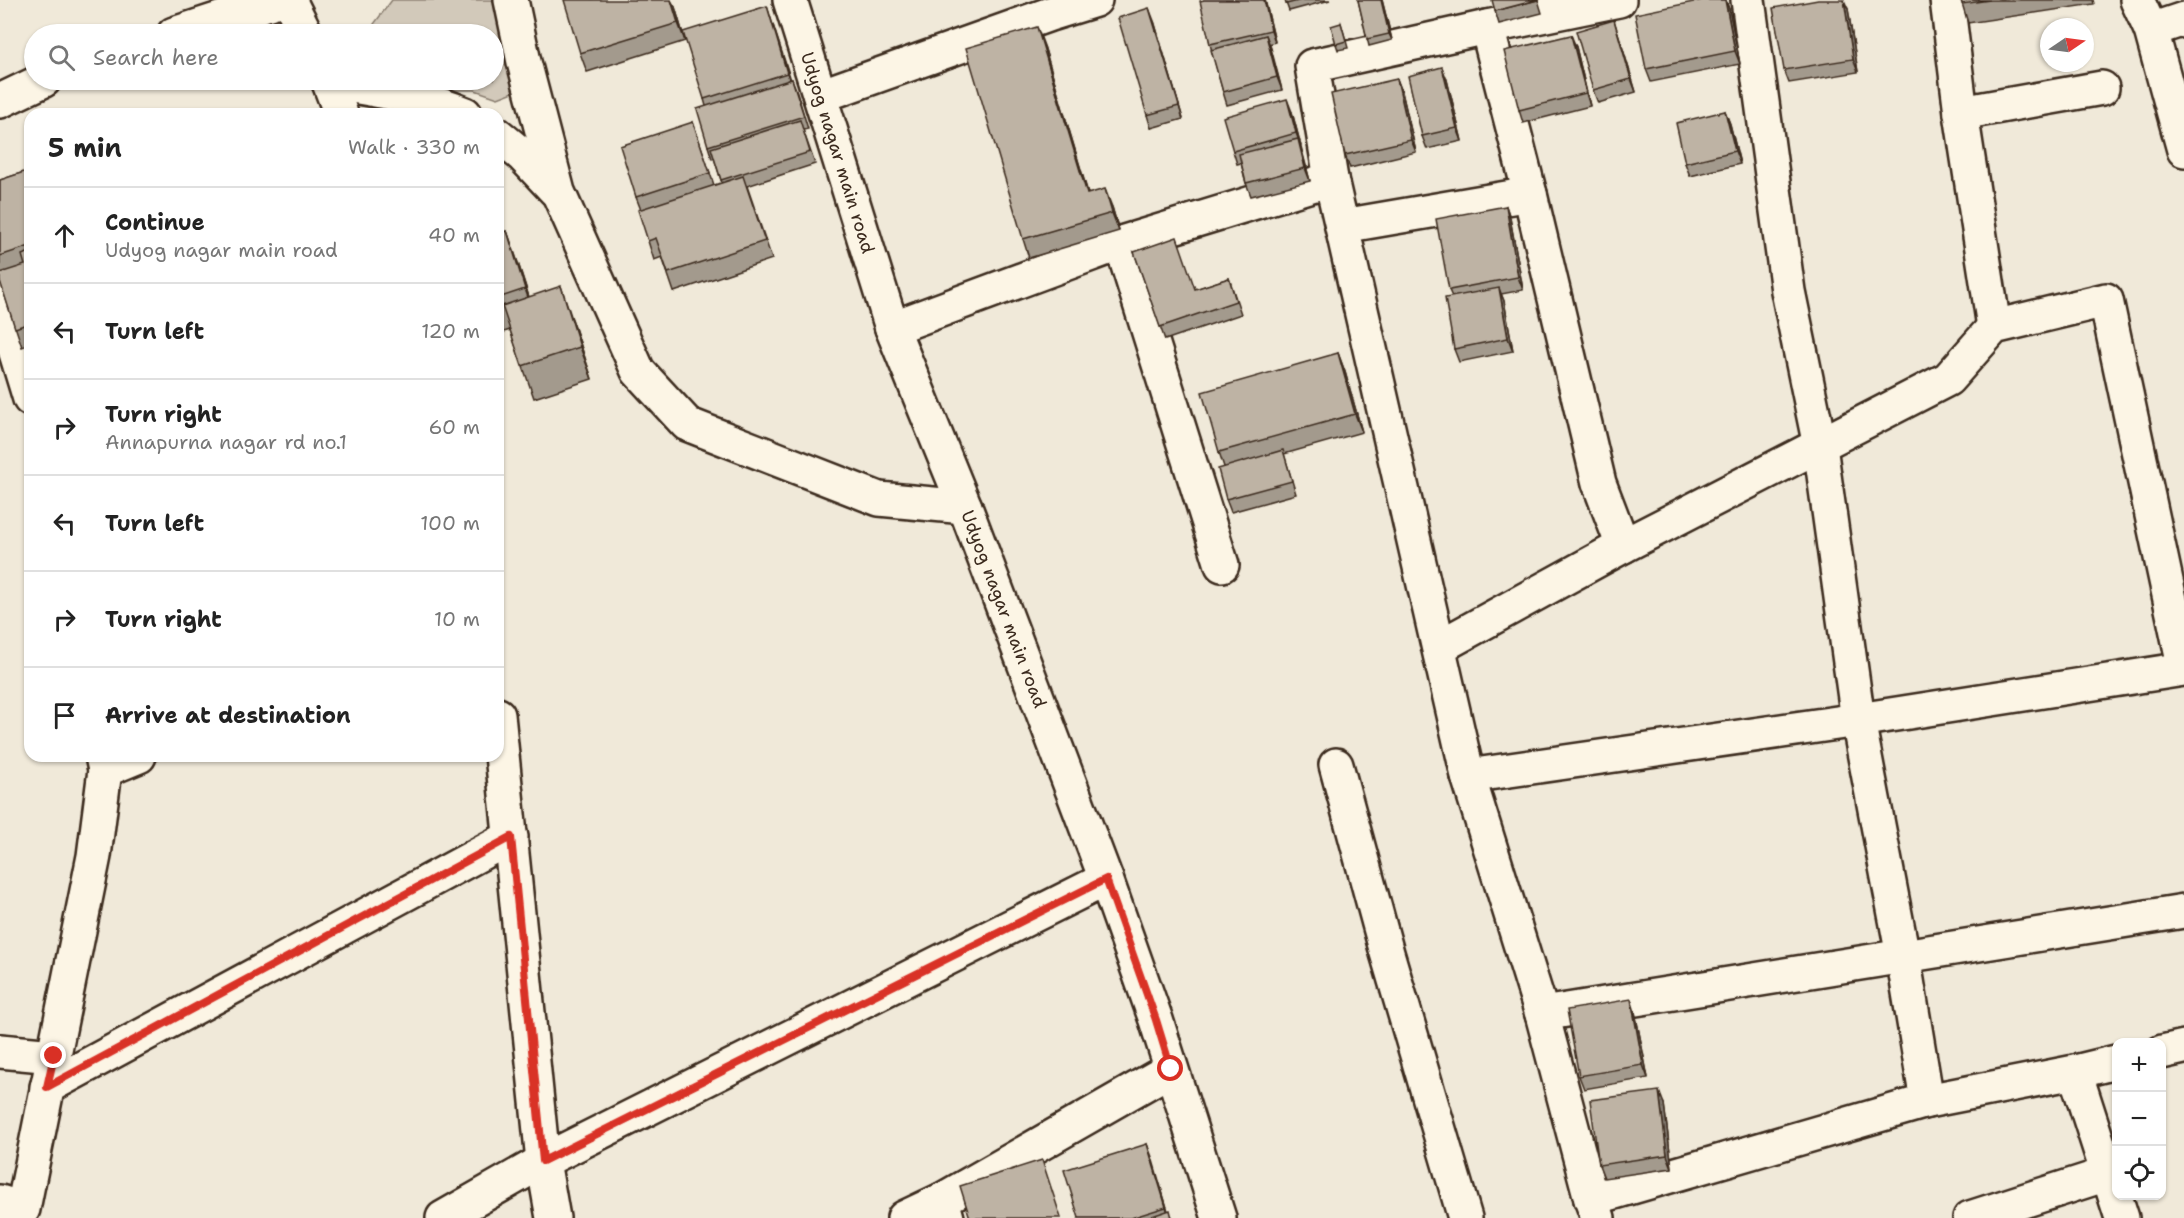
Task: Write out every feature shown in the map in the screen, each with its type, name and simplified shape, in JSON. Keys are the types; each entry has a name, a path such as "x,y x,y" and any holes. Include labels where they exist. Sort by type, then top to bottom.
{"street":[{"path":"205,24 278,0"},
{"path":"289,0 301,24"},
{"path":"511,0 524,62 558,192 638,371 687,424 879,499 965,507"},
{"name":"Udyog nagar main road","path":"790,0 892,327 965,507 1106,879 1156,1020 1219,1218"},
{"path":"820,96 1095,0"},
{"path":"1619,0 1312,66 1331,179 1468,776 1542,1014 1594,1209 1927,1101 2112,1063"},
{"path":"1748,0 1788,291 1820,446 1858,720 1903,956 1927,1101"},
{"path":"1947,0 1961,113 1994,327"},
{"path":"2137,0 2151,30 2183,145"},
{"path":"2151,30 2184,19"},
{"path":"1487,27 1530,194 1599,483 1623,546"},
{"path":"1961,113 2102,88"},
{"path":"0,101 24,90"},
{"path":"332,90 339,108"},
{"path":"377,90 449,108"},
{"path":"504,140 558,192"},
{"path":"892,327 1120,243 1331,179"},
{"path":"1343,226 1530,194"},
{"path":"1120,243 1222,565"},
{"path":"0,300 24,379"},
{"path":"1438,647 1623,546 1948,379 1994,327 2106,300 2184,667 1858,720 1468,776"},
{"path":"503,762 543,1161 553,1218"},
{"path":"15,1210 51,1072 94,856 104,763"},
{"path":"1336,765 1387,953 1466,1218"},
{"path":"0,1051 51,1072 511,837"},
{"path":"443,1218 543,1161 1106,879"},
{"path":"1542,1014 2184,911"},
{"path":"2166,1051 2184,1047"},
{"path":"904,1218 944,1209 1171,1069"},
{"path":"2075,1072 2122,1218"},
{"path":"1971,1218 2107,1174"}],"shaded area":[{"path":"392,0 511,0 516,91 498,98 475,90 504,90 504,24 374,24"}],"building":[{"path":"564,0 671,0 678,23 580,53"},
{"path":"1264,0 1271,30 1210,44 1200,1"},
{"path":"1285,0 1302,0 1286,4"},
{"path":"1358,0 1381,0 1389,34 1367,39"},
{"path":"1492,0 1537,0 1495,11"},
{"path":"1703,0 1725,0 1735,51 1646,69 1635,14"},
{"path":"1818,0 1844,0 1853,59 1784,70 1773,8"},
{"path":"1961,0 1990,0 1962,4"},
{"path":"767,6 787,73 704,99 683,32"},
{"path":"1149,8 1179,106 1147,115 1118,18"},
{"path":"1614,20 1631,79 1593,90 1576,31"},
{"path":"1341,23 1346,41 1336,44 1331,26"},
{"path":"1037,27 1087,194 1105,189 1112,213 1023,239 966,48"},
{"path":"1266,35 1277,77 1223,92 1211,50"},
{"path":"1571,35 1586,93 1519,110 1504,51"},
{"path":"1442,67 1457,128 1422,136 1408,76"},
{"path":"792,79 804,116 708,146 697,109"},
{"path":"1397,79 1411,140 1345,155 1331,94"},
{"path":"1287,99 1296,133 1233,151 1223,117"},
{"path":"1725,111 1735,151 1685,163 1676,123"},
{"path":"800,120 810,152 721,180 711,148"},
{"path":"693,122 710,173 636,197 620,146"},
{"path":"1298,139 1305,168 1246,183 1239,154"},
{"path":"24,172 24,248 0,256 0,180"},
{"path":"743,176 765,241 668,273 656,238 648,241 638,210"},
{"path":"1506,206 1518,277 1449,290 1436,219"},
{"path":"507,231 525,289 504,296 504,232"},
{"path":"1177,237 1195,289 1229,278 1236,301 1160,327 1134,252"},
{"path":"24,265 24,325 15,328 0,281 0,273"},
{"path":"561,286 580,347 522,366 504,312 504,305"},
{"path":"1499,288 1508,338 1454,349 1445,298"},
{"path":"1338,353 1355,414 1219,452 1202,392"},
{"path":"1283,450 1292,481 1226,499 1218,469"},
{"path":"1631,999 1643,1065 1579,1076 1567,1010"},
{"path":"1659,1091 1667,1155 1599,1165 1590,1100"},
{"path":"1147,1144 1166,1207 1131,1218 1079,1218 1064,1170"},
{"path":"1042,1160 1061,1218 970,1218 960,1186"},
{"path":"1170,1210 1172,1218 1146,1218"}],"route":[{"path":"54,1056 47,1087 511,837 543,1161 1106,879 1171,1069"}]}
